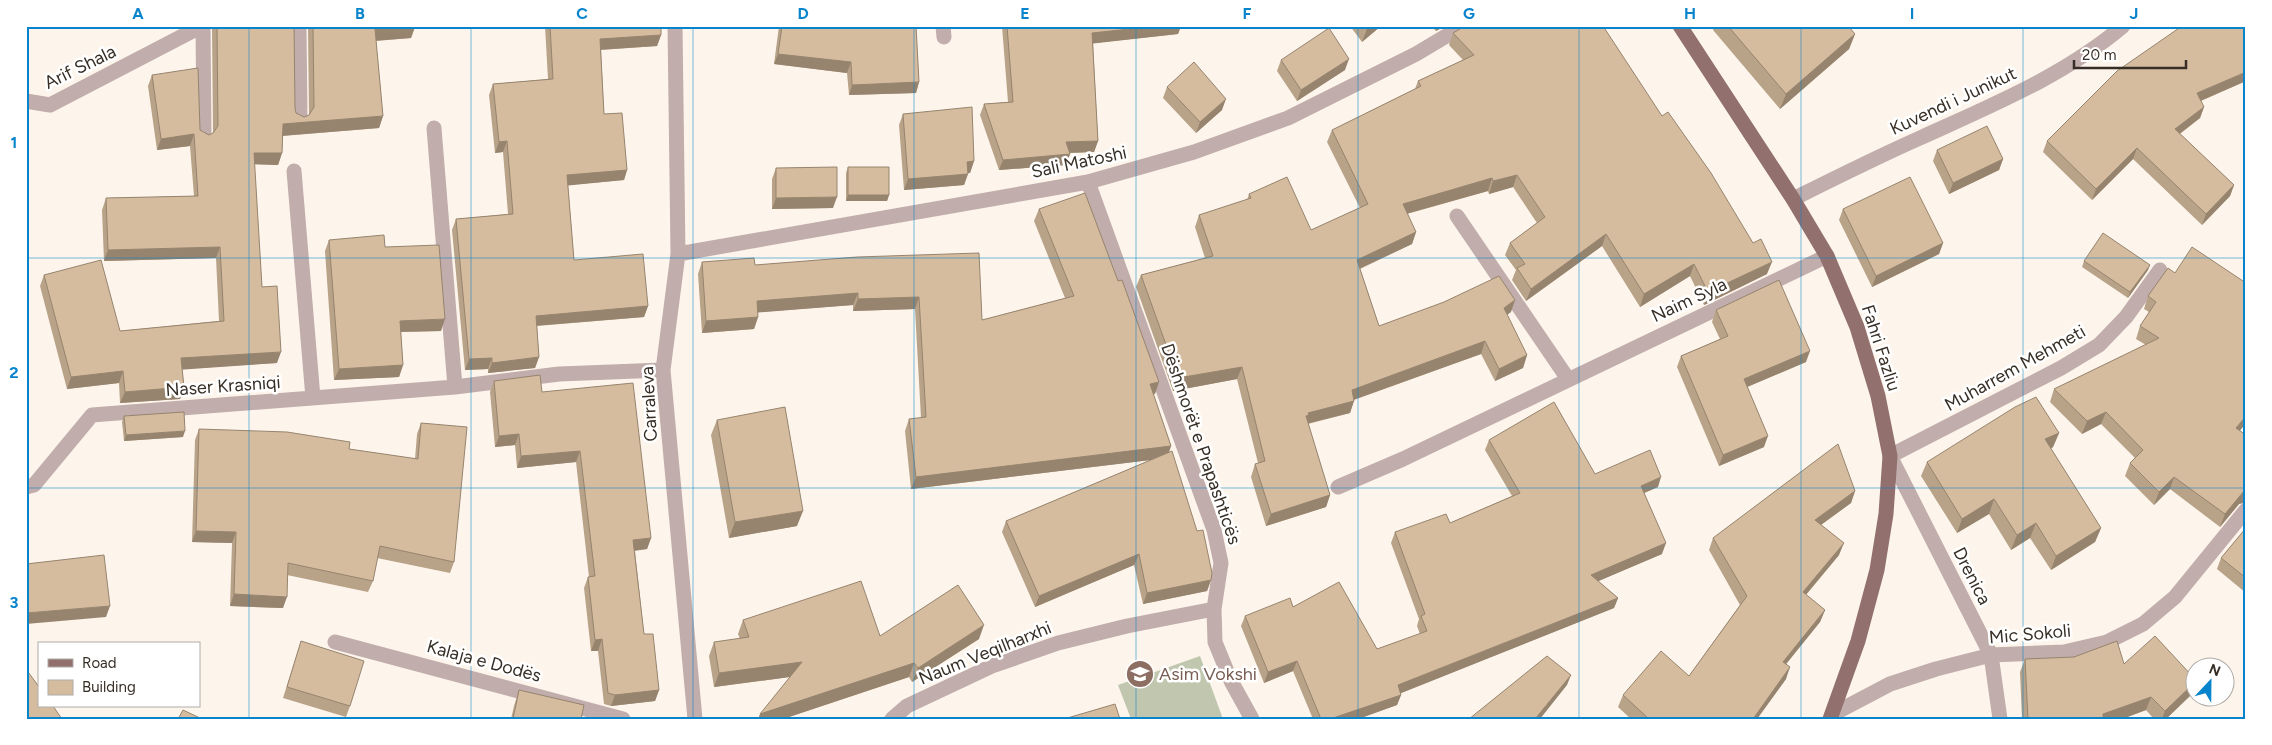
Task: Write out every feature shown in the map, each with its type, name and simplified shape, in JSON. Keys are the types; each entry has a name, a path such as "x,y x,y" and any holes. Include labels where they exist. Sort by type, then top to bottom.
{"main road":[{"name":"Fahri Fazliu","path":"1680,26 1793,199 1827,256 1857,327 1878,396 1890,456 1886,514 1876,570 1858,641 1832,716"}],"street":[{"name":"Arif Shala","path":"26,101 50,104 202,26 204,138"},
{"path":"299,26 300,119"},
{"name":"Carraleva","path":"675,26 678,254 663,370 695,719"},
{"name":"Sali Matoshi","path":"678,254 1088,182 1194,152 1288,118 1416,54 1463,26"},
{"name":"Kuvendi i Junikut","path":"1793,199 1884,154 2023,90 2077,60 2123,26"},
{"path":"434,128 455,387"},
{"path":"294,171 313,398"},
{"name":"Dëshmorët e Prapashticës","path":"1088,182 1214,530 1221,563 1214,609 1215,642 1231,681 1252,719"},
{"path":"1457,216 1568,379"},
{"name":"Naim Syla","path":"1338,487 1403,459 1827,256"},
{"name":"Muharrem Mehmeti","path":"1890,456 2061,368 2098,345 2126,317 2160,270"},
{"name":"Naser Krasniqi","path":"26,487 34,485 92,415 455,387 559,374 663,370"},
{"name":"Drenica","path":"1890,456 1991,655 2000,719"},
{"name":"Mic Sokoli","path":"1832,716 1890,684 1936,669 1991,655 2064,652 2108,642 2143,624 2175,597 2246,510"},
{"name":"Naum Veqilharxhi","path":"892,719 907,706 984,670 1058,643 1127,626 1214,609"},
{"name":"Kalaja e Dodës","path":"335,642 623,719"}],"green space":[{"path":"1200,656 1223,719 1131,719 1118,685"}],"building":[{"path":"217,26 294,26 295,108 296,113 304,117 309,115 314,107 313,26 415,27 375,29 383,116 283,124 282,153 254,153 262,287 277,286 281,352 181,358 184,387 125,392 123,371 71,377 44,275 101,260 120,331 224,321 220,247 108,250 106,198 198,196 194,134 161,139 152,75 198,68 200,130 209,135 213,133 218,126"},
{"path":"550,26 661,26 661,35 600,39 604,114 622,113 627,170 567,175 574,260 643,254 648,306 536,316 539,357 492,363 492,358 469,359 456,219 513,214 507,141 499,142 493,84 553,79"},
{"path":"782,26 916,26 919,82 852,85 851,62 778,54"},
{"path":"1007,26 1157,26 1092,33 1098,141 1066,142 1070,154 1003,160 984,104 1013,102"},
{"path":"1465,26 1603,26 1662,116 1668,112 1711,173 1753,243 1761,239 1772,262 1708,292 1694,264 1644,294 1606,234 1531,289 1517,268 1525,264 1510,243 1545,217 1517,175 1493,181 1492,178 1403,204 1416,232 1357,260 1379,326 1444,302 1499,276 1515,300 1504,308 1527,355 1499,369 1485,341 1352,390 1354,401 1308,413 1309,415 1306,416 1330,495 1271,514 1255,464 1265,461 1242,367 1178,378 1141,275 1213,256 1199,215 1251,198 1249,194 1287,177 1311,230 1368,204 1332,130 1421,86 1418,81 1474,55 1453,33"},
{"path":"1728,26 1848,26 1855,34 1786,94"},
{"path":"2182,26 2246,26 2246,72 2197,93 2204,107 2175,129 2234,185 2206,214 2137,148 2096,189 2047,141 2117,71"},
{"path":"1329,28 1349,59 1301,90 1281,60"},
{"path":"1194,62 1226,99 1200,122 1167,87"},
{"path":"972,107 974,161 967,162 968,174 908,179 903,114"},
{"path":"1987,126 2003,159 1953,183 1937,150"},
{"path":"837,167 837,197 776,198 776,168"},
{"path":"848,167 889,167 889,195 848,195"},
{"path":"1910,177 1943,243 1876,276 1843,209"},
{"path":"1085,193 1118,281 1122,280 1159,382 1150,384 1171,446 916,477 909,419 926,417 919,297 858,299 858,293 757,301 758,317 706,321 702,262 754,258 755,265 857,257 979,253 982,320 1074,296 1039,209"},
{"path":"2103,233 2150,265 2130,292 2084,261"},
{"path":"384,235 385,247 439,245 445,319 400,321 403,365 339,369 329,240"},
{"path":"2192,247 2246,283 2246,416 2236,428 2246,435 2246,491 2225,514 2174,477 2159,492 2130,463 2143,450 2106,412 2087,421 2054,389 2159,338 2140,326 2156,302 2148,296 2168,268 2175,273"},
{"path":"1779,280 1810,351 1744,379 1768,436 1723,455 1681,356 1728,336 1716,310"},
{"path":"540,375 542,392 633,383 651,538 633,540 644,634 653,634 659,690 615,695 608,693 602,639 595,640 588,577 595,576 580,451 521,456 519,434 499,436 494,381"},
{"path":"2036,397 2059,433 2045,439 2101,528 2056,556 2036,523 2017,535 1994,499 1962,519 1927,462 2015,407"},
{"path":"1554,402 1595,474 1650,450 1661,477 1641,486 1666,543 1591,575 1618,598 1398,685 1401,695 1330,719 1321,719 1297,661 1268,672 1245,616 1290,598 1293,607 1339,582 1377,649 1427,631 1421,616 1425,614 1395,532 1446,514 1450,523 1520,493 1489,440"},
{"path":"785,407 803,511 735,522 717,420"},
{"path":"184,412 185,431 126,435 124,416"},
{"path":"421,423 467,427 454,562 380,546 373,581 288,563 287,597 234,594 236,532 196,531 199,429 287,432 350,442 349,449 418,459"},
{"path":"1838,444 1855,491 1815,520 1844,543 1803,592 1825,610 1783,662 1790,667 1753,719 1649,719 1623,695 1661,651 1689,676 1747,596 1713,538"},
{"path":"1172,451 1197,531 1203,530 1212,573 1211,580 1147,593 1139,554 1039,596 1006,521"},
{"path":"2246,528 2246,578 2221,558"},
{"path":"104,555 110,606 26,613 26,564"},
{"path":"861,581 880,636 958,585 984,625 918,668 914,663 760,714 802,662 719,673 714,642 749,637 743,620"},
{"path":"2155,636 2184,667 2184,693 2165,711 2151,697 2103,714 2103,719 2028,719 2025,659 2074,657 2117,641 2124,664"},
{"path":"301,641 364,661 350,706 287,687"},
{"path":"1547,656 1571,675 1535,719 1469,719"},
{"path":"26,669 38,686 38,708 54,708 62,719 26,719"},
{"path":"519,690 584,705 581,719 513,719"},
{"path":"1115,704 1120,719 1064,719"},
{"path":"183,710 202,719 178,719"}],"place":[{"name":"Asim Vokshi","path":"1140,674"}]}
